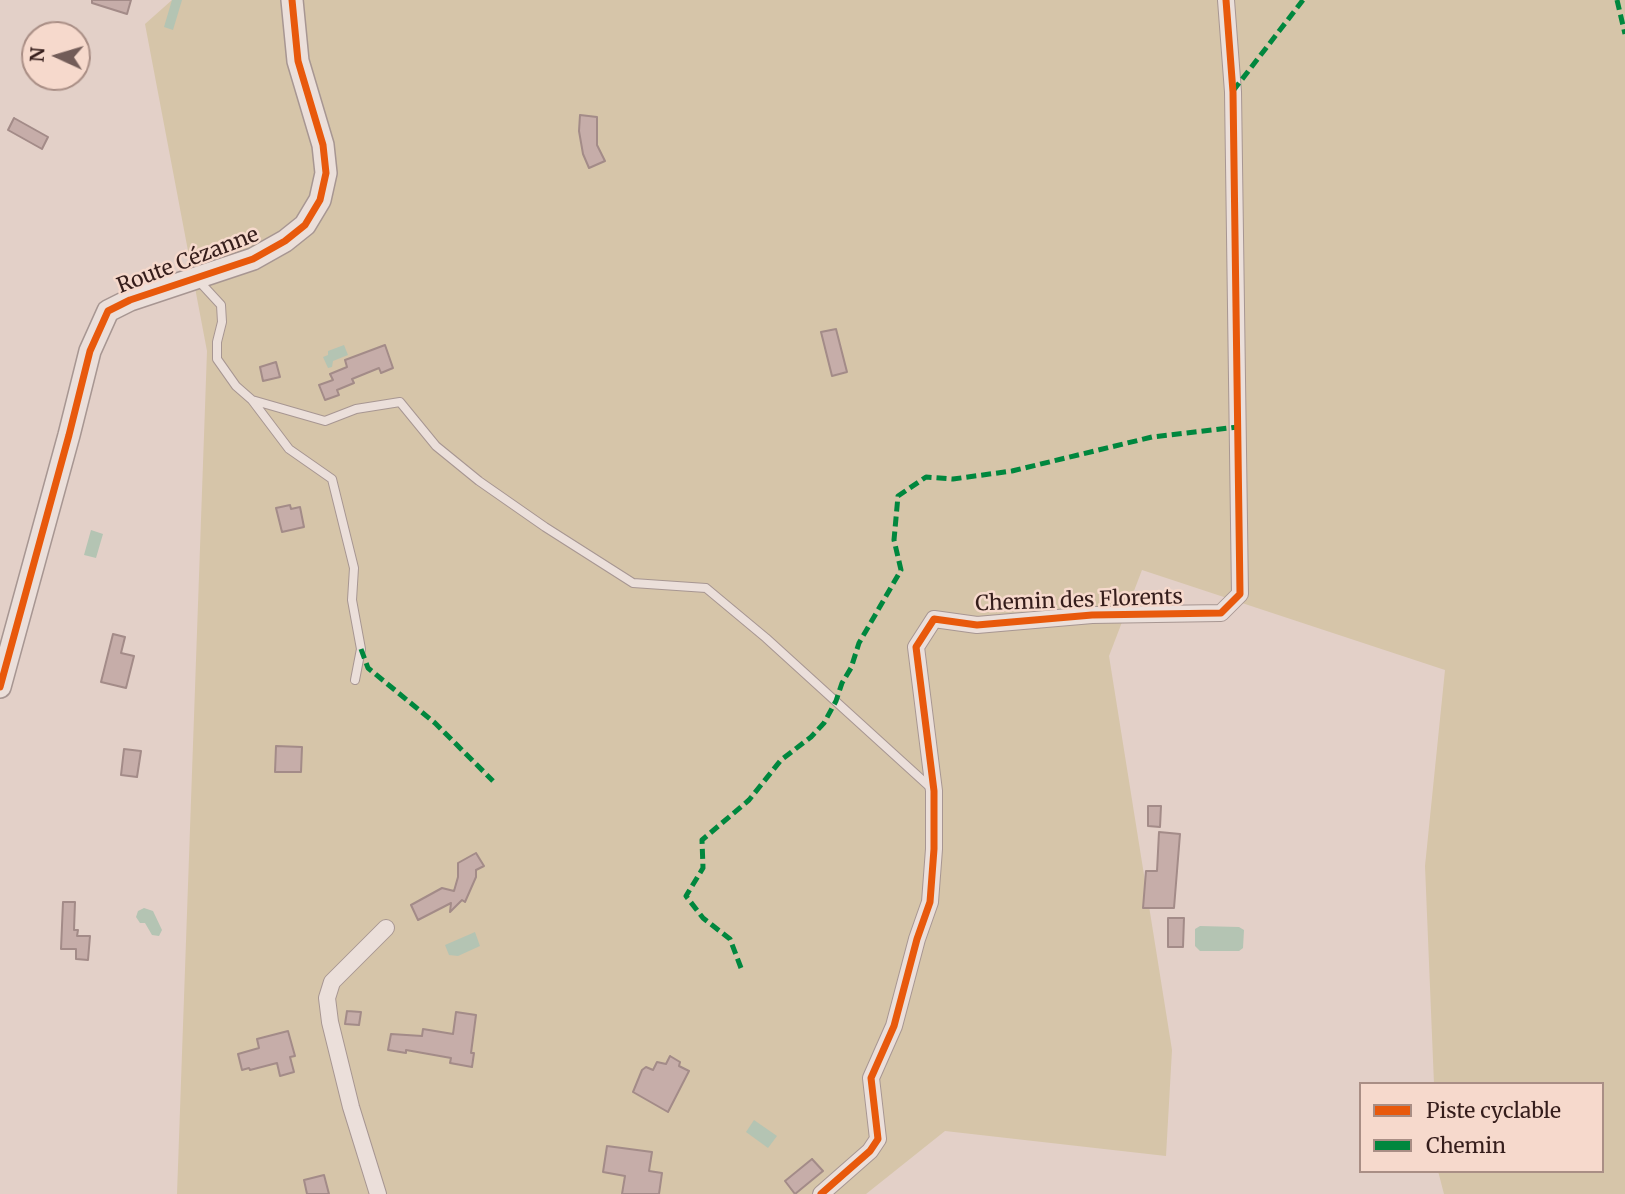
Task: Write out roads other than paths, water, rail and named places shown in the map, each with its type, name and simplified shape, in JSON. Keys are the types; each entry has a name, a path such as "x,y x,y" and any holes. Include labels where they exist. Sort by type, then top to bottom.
{"street":[{"name":"Route Cézanne","path":"0,687 90,351 108,312 130,300 253,259 285,241 305,225 320,200 326,173 323,145 299,61 292,0"},
{"name":"Chemin des Florents","path":"821,1194 870,1151 878,1139 870,1079 894,1026 917,939 930,902 934,791 916,647 934,619 977,625 1092,615 1221,613 1240,594 1233,92 1226,0"},
{"path":"378,1194 348,1095 330,1022 327,998 332,982 387,928"}],"lane":[{"path":"197,279 221,305 222,322 217,342 217,359 289,449 332,479 354,568 352,600 360,649 355,680"},
{"path":"252,400 325,421 356,409 400,402 436,446 479,481 633,583 706,588 766,638 934,791"}]}
